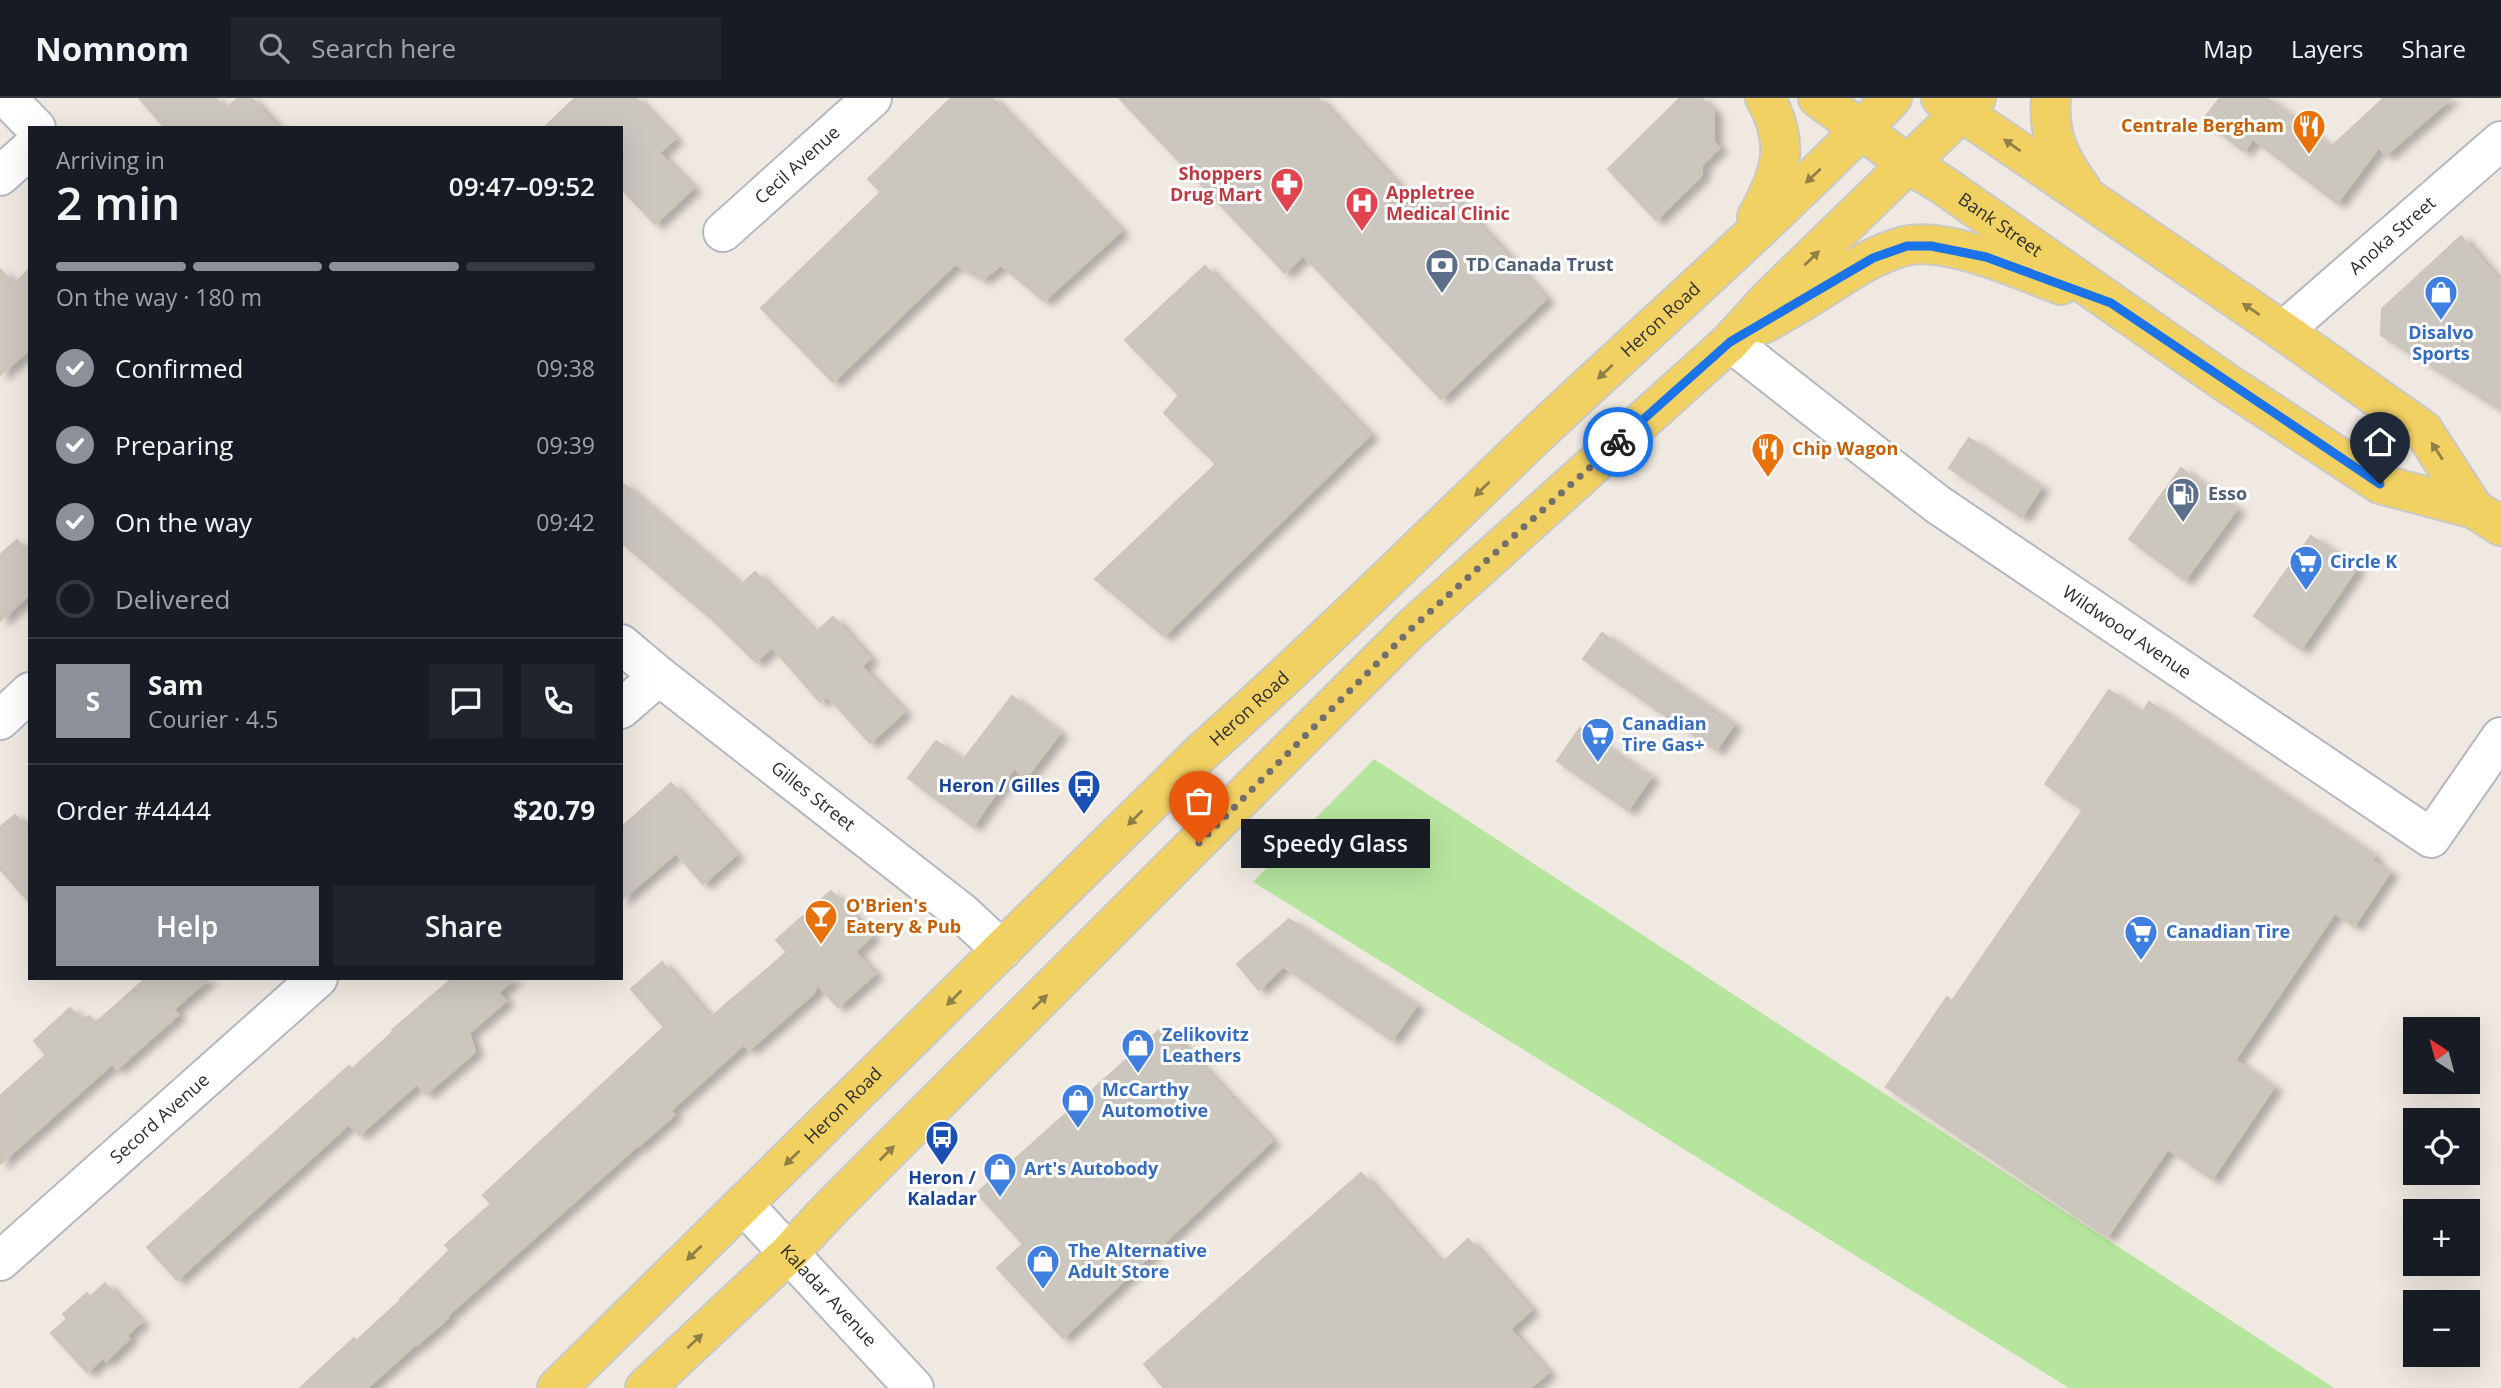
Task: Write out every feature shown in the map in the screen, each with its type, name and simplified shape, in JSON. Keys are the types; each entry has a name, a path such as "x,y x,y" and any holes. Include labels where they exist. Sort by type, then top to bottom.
{"main road":[{"path":"1744,241 1773,186 1781,159 1777,123 1765,98"},
{"name":"Bank Street","path":"1818,98 1908,164 1940,183 2111,303 2380,484 2487,518"},
{"name":"Heron Road","path":"557,1388 1201,753 1863,129 1892,98"},
{"path":"2051,98 2055,145 2063,164 2088,198"},
{"path":"645,1388 788,1254 1375,664 1730,342 1768,300 1908,164 1959,102"},
{"name":"Bank Street","path":"1959,102 2088,198 2423,430 2487,518"},
{"path":"1730,342 1873,258 1907,246 1945,247 1986,257 2111,303"}],"street":[{"path":"7,98 34,126"},
{"name":"Cecil Avenue","path":"723,232 872,98"},
{"name":"Anoka Street","path":"2283,331 2501,141"},
{"path":"0,176 28,151"},
{"name":"Wildwood Avenue","path":"1730,342 1937,504 2431,838 2501,737"},
{"name":"Gilles Street","path":"623,646 961,912 1002,950"},
{"path":"623,707 659,676"},
{"path":"0,720 28,694"},
{"name":"Secord Avenue","path":"0,1261 316,980"},
{"name":"Kaladar Avenue","path":"744,1205 914,1388"}],"green space":[{"path":"1374,759 2334,1388 2069,1388 1253,882"}],"building":[{"path":"139,98 215,98 226,109 238,98 251,98 276,126 163,126"},
{"path":"575,98 636,98 675,139 659,153 693,188 655,224 623,190 623,126 546,126"},
{"path":"951,98 992,98 1121,231 1044,301 1001,265 983,279 955,264 833,382 761,308 881,192 868,179"},
{"path":"1119,98 1318,98 1421,211 1445,187 1546,299 1441,399 1303,255 1285,273"},
{"path":"1680,98 1701,98 1714,112 1714,142 1719,148 1702,165 1701,176 1656,220 1608,169"},
{"path":"2220,98 2267,98 2331,147 2384,98 2451,98 2386,155 2379,147 2337,203 2253,139 2244,151 2203,120"},
{"name":"Disalvo Sports","path":"2461,236 2501,283 2501,410 2381,335 2382,309"},
{"path":"1205,266 1370,435 1164,636 1095,579 1216,464 1164,413 1179,395 1125,340"},
{"path":"0,269 14,285 28,270 28,351 0,375"},
{"path":"1969,438 2041,487 2022,517 1949,468"},
{"name":"Esso","path":"2181,468 2237,509 2185,580 2129,539"},
{"path":"623,484 741,585 755,572 815,633 833,617 870,659 861,666 904,712 870,743 827,696 820,702 772,647 756,662 714,621 623,544"},
{"name":"Circle K","path":"2311,536 2357,568 2301,649 2254,616"},
{"path":"17,540 28,553 28,596 0,621 0,555"},
{"path":"1602,633 1734,724 1716,750 1583,659"},
{"name":"Canadian Tire","path":"2109,690 2142,713 2149,702 2375,856 2372,860 2390,872 2354,926 2335,913 2235,1060 2274,1087 2212,1179 2168,1149 2107,1237 1886,1087 1947,997 1952,1001 2083,810 2045,784"},
{"path":"1012,696 1060,733 1026,778 1014,768 973,826 908,778 936,741 963,760"},
{"path":"1580,728 1651,777 1628,810 1557,761"},
{"path":"671,783 736,855 703,884 676,853 623,898 623,826"},
{"path":"15,815 28,830 28,901 0,869 0,827"},
{"path":"831,891 872,936 855,952 875,974 838,1007 817,984 814,993 749,1050 744,1044 670,1111 674,1115 367,1388 300,1388 354,1338 356,1341 401,1300 450,1250 445,1245 491,1204 483,1195 664,1027 631,989 662,962 710,1018 787,952 776,940"},
{"path":"1289,919 1417,1005 1392,1040 1283,966 1259,990 1237,964"},
{"path":"144,980 207,980 173,1010 178,1015 117,1069 112,1064 0,1164 0,1096 46,1055 34,1041 70,1008 83,1021 89,1016 95,1022"},
{"path":"451,980 512,980 498,993 506,1001 469,1033 475,1052 426,1094 417,1084 359,1135 349,1124 177,1280 147,1247 349,1066 352,1069 394,1031 392,1030"},
{"path":"1164,1026 1272,1141 1063,1338 997,1268 1023,1244 977,1193"},
{"path":"1361,1173 1441,1264 1468,1239 1531,1310 1510,1329 1548,1373 1530,1388 1164,1388 1144,1364"},
{"path":"105,1283 141,1322 126,1336 129,1339 106,1361 103,1358 87,1372 51,1333 67,1319 63,1314 87,1293 90,1297"}],"way so far":[{"path":"1199,843 1412,628 1618,442"}],"place":[{"name":"Centrale Bergham","path":"2309,156"},
{"name":"Shoppers Drug Mart","path":"1287,214"},
{"name":"Appletree Medical Clinic","path":"1362,233"},
{"name":"TD Canada Trust","path":"1442,295"},
{"name":"Disalvo Sports","path":"2441,322"},
{"name":"Chip Wagon","path":"1768,479"},
{"name":"Esso","path":"2183,524"},
{"name":"Circle K","path":"2306,592"},
{"name":"Canadian Tire Gas+","path":"1598,764"},
{"name":"Heron / Gilles","path":"1084,816"},
{"name":"Speedy Glass","path":"1199,843"},
{"name":"O'Brien's Eatery & Pub","path":"821,946"},
{"name":"Canadian Tire","path":"2141,962"},
{"name":"Zelikovitz Leathers","path":"1138,1075"},
{"name":"McCarthy Automotive","path":"1078,1130"},
{"name":"Heron / Kaladar","path":"942,1167"},
{"name":"Art's Autobody","path":"1000,1199"},
{"name":"The Alternative Adult Store","path":"1043,1291"}],"route":[{"path":"1618,442 1730,342 1873,258 1907,246 1931,246 1986,257 2111,303 2380,484"}]}
